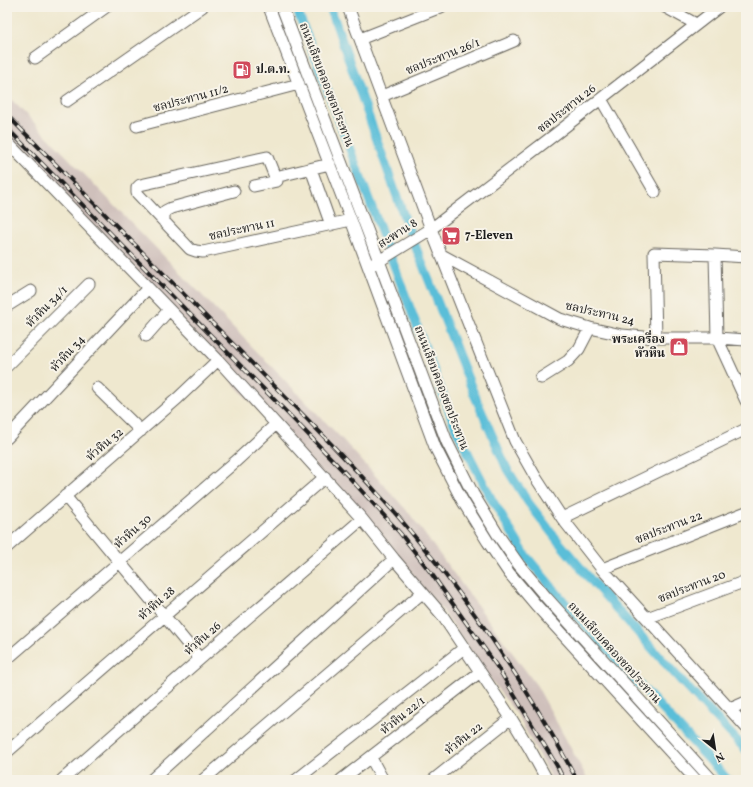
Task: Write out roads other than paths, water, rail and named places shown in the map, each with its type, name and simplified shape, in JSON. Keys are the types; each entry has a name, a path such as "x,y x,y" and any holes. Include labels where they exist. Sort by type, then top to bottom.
{"street":[{"path":"35,58 106,7"},
{"path":"67,101 202,7"},
{"name":"ถนนเลียบคลองชลประทาน","path":"269,7 330,164 436,447 462,500 488,542 536,605 696,780"},
{"name":"ถนนเลียบคลองชลประทาน","path":"282,7 447,442 473,494 498,535 519,565 546,597 712,780"},
{"path":"348,7 430,229 515,441 536,478 562,518 602,569 746,727"},
{"path":"360,39 442,7"},
{"path":"665,7 696,24"},
{"name":"ชลประทาน 26","path":"430,229 719,7"},
{"name":"ชลประทาน 26/1","path":"382,96 514,41"},
{"name":"ชลประทาน 11/2","path":"137,126 299,84"},
{"path":"601,99 655,192"},
{"path":"7,142 218,360 362,518 422,593 442,615 511,718 547,780"},
{"name":"ชลประทาน 11","path":"276,177 267,157 140,185 137,188 137,193 190,248 203,252 351,220"},
{"path":"254,186 277,181 276,177 330,164"},
{"path":"311,169 331,224"},
{"path":"164,222 165,211 170,208 234,191"},
{"name":"สะพาน 8","path":"368,266 379,261 430,229"},
{"path":"656,338 654,253 746,256"},
{"name":"ชลประทาน 24","path":"440,254 560,319 590,328 622,335 656,338 717,338 746,340"},
{"path":"715,254 717,338 746,401"},
{"name":"หัวหิน 34/1","path":"7,366 89,284"},
{"name":"หัวหิน 34","path":"7,438 148,288"},
{"path":"7,306 32,290"},
{"path":"146,336 169,310"},
{"path":"541,378 568,361 579,349 590,328"},
{"name":"หัวหิน 32","path":"7,547 64,496 141,431 218,360"},
{"path":"97,388 141,431"},
{"name":"หัวหิน 30","path":"7,659 235,462 276,424"},
{"path":"562,518 746,429"},
{"name":"หัวหิน 28","path":"7,752 325,477"},
{"path":"64,496 200,658"},
{"name":"ชลประทาน 22","path":"602,569 746,512"},
{"name":"หัวหิน 26","path":"62,780 362,518"},
{"path":"151,780 394,559"},
{"name":"ชลประทาน 20","path":"647,618 746,581"},
{"path":"203,780 422,593"},
{"path":"296,780 464,648"},
{"name":"หัวหิน 22/1","path":"341,780 480,672"},
{"path":"730,709 746,702"},
{"name":"หัวหิน 22","path":"433,780 511,718"},
{"path":"371,758 383,780"}],"waterway":[{"path":"296,7 456,429 492,500 526,556 575,615 728,780"},
{"path":"330,7 407,225 474,394 507,469 528,502 590,579 684,684 746,750"}],"railway":[{"path":"7,115 307,419 394,512 454,586 498,648 559,746 577,780"},
{"path":"7,128 301,427 400,533 431,573 498,668 564,780"}],"place":[{"name":"ป.ต.ท.","path":"242,70"},
{"name":"7-Eleven","path":"451,236"},
{"name":"พระเครื่อง หัวหิน","path":"679,347"}]}
